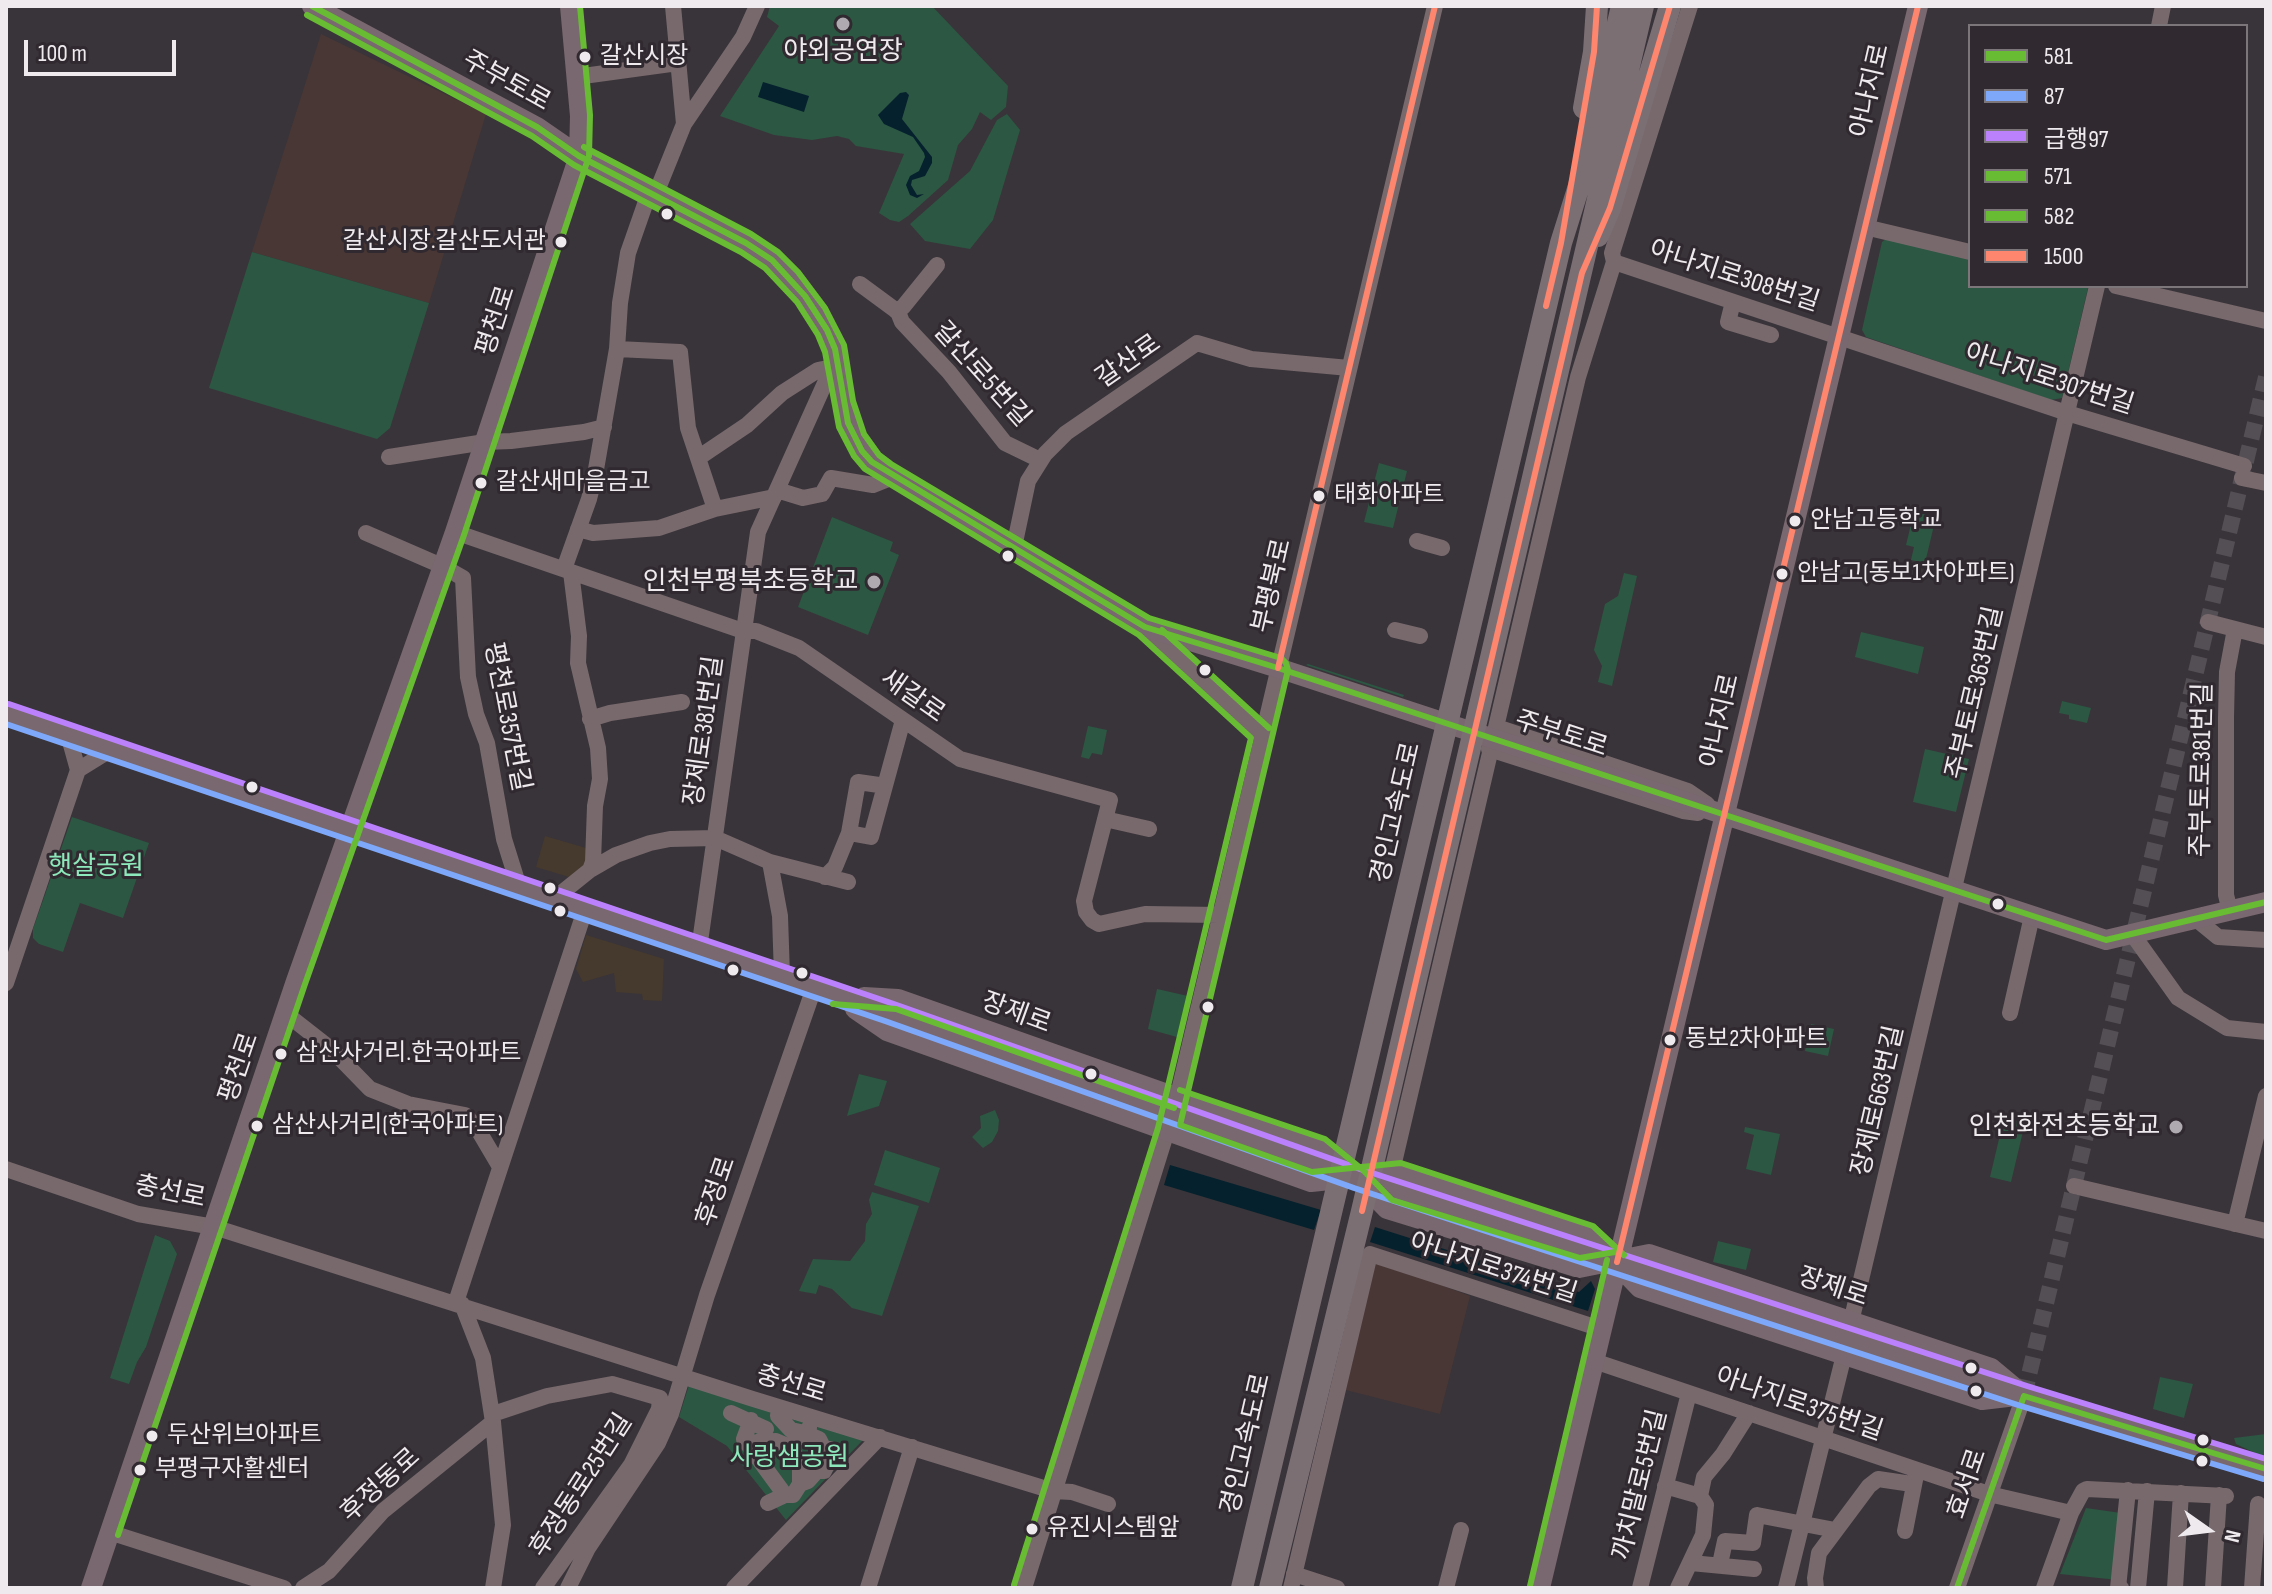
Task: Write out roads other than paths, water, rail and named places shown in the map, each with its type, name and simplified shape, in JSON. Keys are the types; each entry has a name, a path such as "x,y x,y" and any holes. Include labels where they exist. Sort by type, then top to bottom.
{"highway":[{"path":"1561,243 1594,52 1597,6"},
{"name":"경인고속도로","path":"1242,1588 1561,243 1583,173 1622,6"},
{"path":"1270,1588 1362,1249 1362,1211 1643,6"},
{"path":"1582,273 1610,208 1670,6"}],"main road":[{"name":"주부토로","path":"312,6 537,127 579,156 746,243 772,260 817,313 835,349 843,403 855,439 872,462 1145,627 2106,940 2266,902"},
{"name":"평천로","path":"91,1588 285,1013 455,532 579,156 580,116 570,6"},
{"name":"아나지로","path":"1540,1588 1918,6"},
{"name":"장제로","path":"6,713 888,1012 1357,1178 2024,1396 2266,1469"},
{"name":"장제로","path":"824,991 898,999 1320,1148 1357,1178 1387,1209 1579,1268 1649,1254 1991,1368 2024,1396"},
{"name":"장제로","path":"824,991 887,1031 1311,1182 1398,1173 1589,1235 1640,1288 1982,1400 2024,1396"}],"street":[{"path":"673,6 684,124"},
{"path":"590,870 600,779 598,748 578,663 579,625 568,571 589,499 604,427 628,253 684,124 743,37 757,6"},
{"name":"부평북로","path":"1024,1588 1177,1099 1262,735 1287,672 1349,368 1435,6"},
{"path":"1617,1262 1588,1245 1390,1179 1578,377 1614,262 1612,253 1690,6"},
{"path":"576,77 678,63"},
{"path":"1865,227 1968,252"},
{"name":"아나지로308번길","path":"1614,262 1839,337"},
{"name":"갈산로5번길","path":"896,311 903,307 937,265"},
{"name":"갈산로5번길","path":"860,284 896,311 1005,443 1040,460"},
{"name":"주부토로363번길","path":"1954,891 2097,288"},
{"path":"2125,288 2266,321"},
{"path":"1733,302 1728,322 1771,335"},
{"name":"아나지로307번길","path":"1839,337 2243,472 2266,483"},
{"name":"갈산로","path":"1014,547 1028,481 1040,460 1066,433 1197,343 1251,359 1349,368"},
{"path":"617,349 680,352 688,428 715,509"},
{"path":"698,458 747,425 782,393 818,370 837,366"},
{"name":"장제로381번길","path":"699,949 758,532 825,383 837,366"},
{"path":"389,457 604,427"},
{"path":"578,529 593,533 659,528 715,509 776,494 803,498 822,494 831,478 873,485 893,477"},
{"name":"새갈로","path":"455,532 799,648 960,759 1110,800 1105,819"},
{"path":"366,533 442,566"},
{"path":"1417,541 1442,548"},
{"name":"평천로357번길","path":"442,566 463,578 465,586 468,677 476,714 487,743 504,839 519,887"},
{"path":"2208,622 2266,637"},
{"path":"1145,627 1262,735"},
{"name":"주부토로381번길","path":"2230,911 2226,895 2226,718 2227,672 2235,629"},
{"path":"1395,630 1420,636"},
{"path":"590,719 682,702"},
{"path":"849,833 871,837 903,720"},
{"path":"1497,727 1688,791 1725,817"},
{"path":"6,983 78,770 68,734"},
{"path":"1510,756 1505,743 1510,736 1517,734"},
{"path":"78,770 112,749"},
{"path":"1489,749 1683,811 1725,817"},
{"path":"825,877 835,867 849,833 858,782 879,785"},
{"path":"1149,829 1105,819 1084,901 1086,912 1092,920 1106,924 1145,914 1219,915"},
{"name":"장제로381번길","path":"554,899 590,870 616,855 670,839 715,838 770,862 848,882"},
{"path":"770,862 780,916 782,976"},
{"name":"장제로663번길","path":"1851,1322 1954,891"},
{"path":"585,910 500,1167 459,1303 483,1358 493,1418 547,1396 612,1384 663,1407"},
{"path":"2010,1013 2032,916"},
{"path":"2196,919 2218,937 2266,940"},
{"path":"2133,935 2178,998 2227,1028 2266,1032"},
{"name":"후정로","path":"568,1588 588,1548 658,1443 663,1407 824,991"},
{"path":"285,1013 331,1049 370,1089 408,1104 465,1115 477,1128 500,1167"},
{"path":"2235,1224 2262,1128 2266,1096"},
{"name":"충선로","path":"6,1169 138,1214 214,1227 779,1407 1053,1491 1072,1492 1108,1504"},
{"path":"2074,1186 2266,1231"},
{"path":"1337,1588 1292,1581 1362,1249"},
{"name":"아나지로374번길","path":"1362,1249 1601,1329"},
{"path":"1786,1588 1844,1355"},
{"name":"아나지로375번길","path":"1594,1361 1823,1438 1915,1477 2071,1513"},
{"name":"까치말로5번길","path":"1640,1588 1689,1393"},
{"name":"효서로","path":"1957,1588 2024,1396"},
{"name":"후정동로25번길","path":"543,1588 622,1478 663,1407"},
{"path":"779,1407 778,1416 783,1424 791,1430 819,1439 826,1456 828,1468 817,1471 808,1481 800,1484"},
{"path":"731,1413 751,1420 785,1495"},
{"path":"1700,1496 1704,1477 1749,1413"},
{"name":"후정동로","path":"303,1588 329,1571 383,1511 493,1418"},
{"name":"후정동로25번길","path":"493,1418 503,1525 493,1588"},
{"path":"790,1447 818,1418"},
{"path":"751,1420 744,1439 776,1441 790,1447 800,1463 800,1484 793,1495 785,1495 768,1503"},
{"path":"762,1440 783,1424"},
{"path":"734,1588 880,1437"},
{"path":"868,1588 912,1447"},
{"path":"1816,1588 1819,1553 1878,1479 1915,1477 1905,1531"},
{"path":"1665,1486 1700,1496 1706,1505 1703,1535 1678,1588"},
{"path":"2044,1588 2071,1513 2087,1489 2222,1496 2213,1588"},
{"path":"2121,1588 2118,1588 2128,1490"},
{"path":"2138,1588 2147,1491"},
{"path":"2175,1588 2181,1493"},
{"path":"2252,1588 2258,1504"},
{"path":"1720,1564 1725,1541 1753,1543 1757,1515 1835,1530"},
{"path":"1446,1588 1461,1530"},
{"path":"109,1532 284,1588"},
{"path":"1691,1563 1749,1568 1748,1543"}],"water":[{"path":"763,82 809,96 804,112 758,97"},
{"path":"900,93 909,95 902,119 932,157 925,176 912,180 911,185 917,195 924,194 917,198 910,195 906,185 910,176 919,171 924,153 913,137 884,124 878,115"},
{"path":"1170,1165 1321,1210 1314,1230 1164,1185"},
{"path":"1375,1227 1579,1292 1591,1281 1595,1289 1588,1311 1370,1242"}],"tunnel":[{"path":"2024,1396 2266,377"}],"place":[{"name":"야외공연장","path":"843,24"},
{"name":"갈산시장","path":"585,57"},
{"name":"갈산시장.갈산도서관","path":"561,242"},
{"name":"갈산새마을금고","path":"481,483"},
{"name":"태화아파트","path":"1319,496"},
{"name":"안남고등학교","path":"1795,521"},
{"name":"안남고(동보1차아파트)","path":"1782,574"},
{"name":"인천부평북초등학교","path":"874,582"},
{"name":"동보2차아파트","path":"1670,1040"},
{"name":"삼산사거리.한국아파트","path":"281,1054"},
{"name":"삼산사거리(한국아파트)","path":"257,1126"},
{"name":"인천화전초등학교","path":"2176,1127"},
{"name":"두산위브아파트","path":"152,1436"},
{"name":"부평구자활센터","path":"140,1470"},
{"name":"유진시스템앞","path":"1032,1529"}],"park label":[{"name":"햇살공원","path":"96,867"},
{"name":"사랑샘공원","path":"789,1458"}]}
